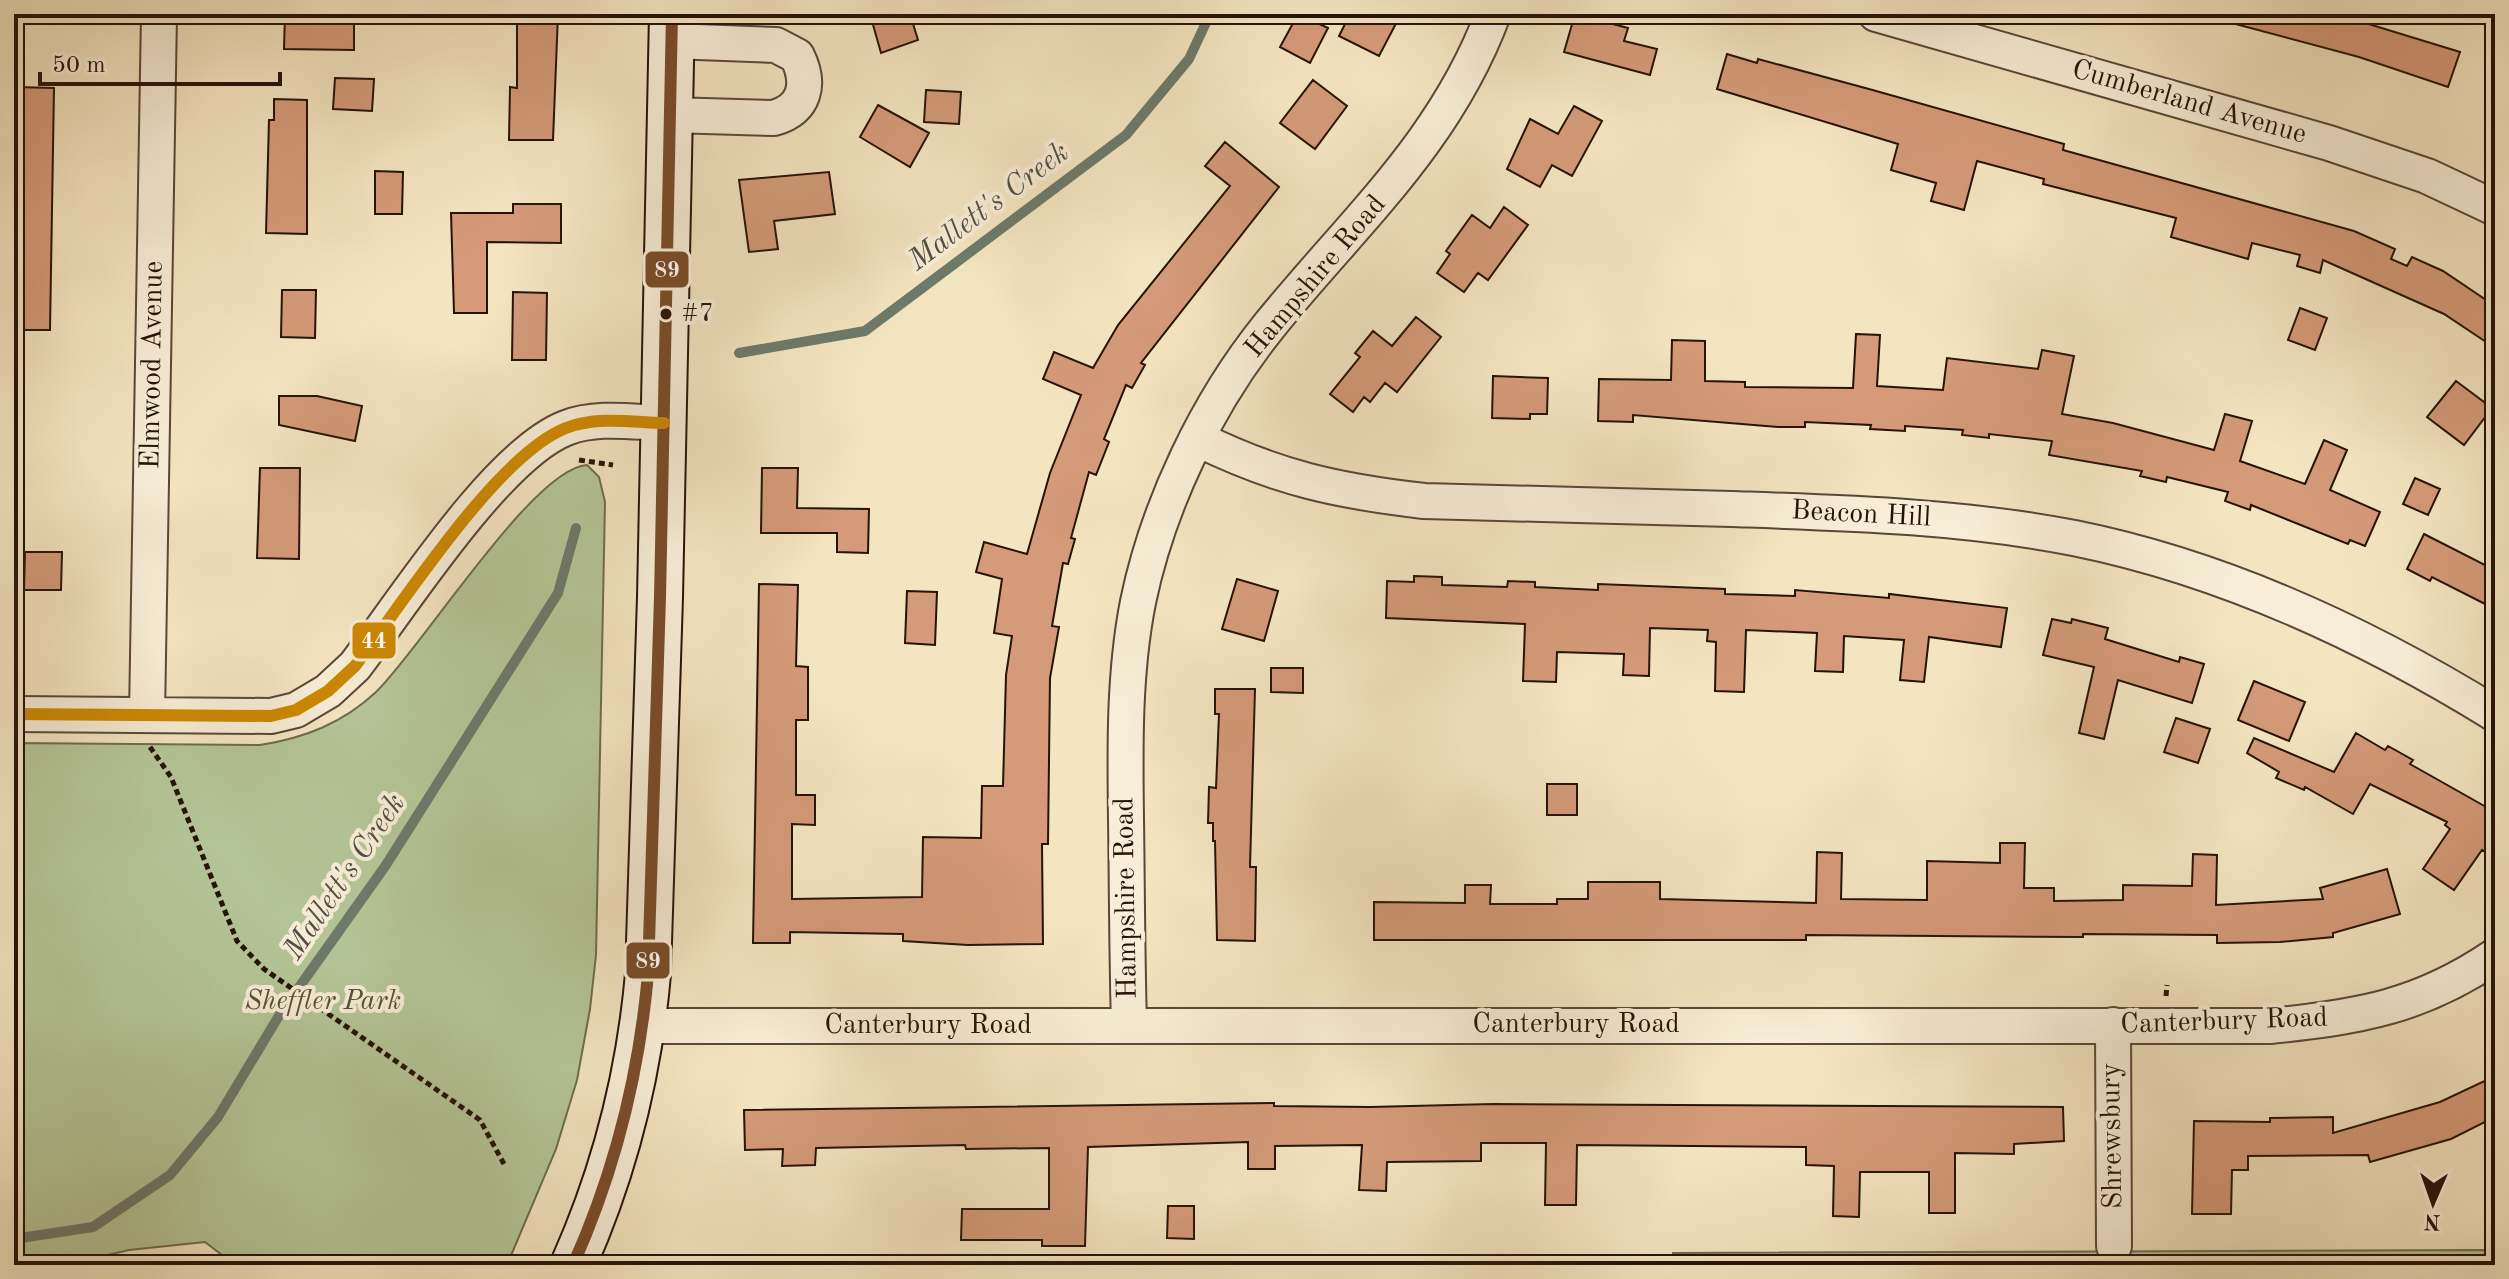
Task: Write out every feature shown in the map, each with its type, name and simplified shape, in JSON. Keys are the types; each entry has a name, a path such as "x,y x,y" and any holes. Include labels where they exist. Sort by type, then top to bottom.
{"main road":[{"path":"573,1265 608,1179 628,1114 643,1026 653,854 672,28"}],"street":[{"name":"Elmwood Avenue","path":"145,728 159,14"},
{"name":"Hampshire Road","path":"1129,1024 1125,728 1138,602 1154,544 1198,439 1268,327 1422,148 1483,42 1493,14"},
{"name":"Cumberland Avenue","path":"1876,14 2329,143 2427,176 2495,208"},
{"path":"670,115 774,118 787,114 799,104 806,83 797,56 776,45 672,28"},
{"path":"14,714 145,728 296,710 328,691 355,666 494,482 536,444 566,428 584,423 664,423"},
{"name":"Beacon Hill","path":"1198,439 1291,478 1353,493 1424,501 1874,514 1965,521 2076,539 2186,569 2296,609 2411,662 2495,714"},
{"name":"Canterbury Road","path":"643,1026 2270,1026 2349,1018 2415,1000 2468,974 2495,956"},
{"name":"Shrewsbury","path":"2113,1025 2114,1246"}],"path":[{"path":"145,728 155,752 171,777 237,941 264,969 480,1120 504,1164"}],"green space":[{"name":"Sheffler Park","path":"587,465 599,477 605,502 596,955 577,1080 556,1149 507,1265 235,1265 205,1242 129,1250 65,1265 14,1265 14,743 260,745 292,738 337,721 376,692 396,670 508,527 538,496 564,474"},
{"path":"2495,1250 2495,1265 1674,1265 1673,1253"}],"building":[{"path":"285,14 334,14 334,23 354,23 354,50 284,49"},
{"path":"517,14 558,14 553,140 509,140 510,87 517,88"},
{"path":"870,14 910,14 918,40 881,53"},
{"path":"1298,14 1328,28 1310,63 1280,47"},
{"path":"1350,14 1401,14 1379,56 1339,36"},
{"path":"1575,14 1628,28 1624,41 1657,49 1650,75 1564,52"},
{"path":"2229,14 2336,14 2460,52 2448,87 2359,57 2228,22"},
{"path":"1727,54 1757,63 1758,59 2064,144 2063,150 2354,231 2395,249 2391,259 2407,266 2412,257 2443,271 2495,306 2495,348 2444,314 2323,260 2320,273 2297,266 2300,255 2252,243 2248,259 2171,237 2176,218 2043,184 2044,179 1977,161 1964,210 1931,201 1936,183 1891,170 1898,144 1717,89"},
{"path":"335,78 374,79 372,111 333,109"},
{"path":"1313,80 1347,106 1315,149 1280,123"},
{"path":"15,87 54,88 50,330 14,330"},
{"path":"926,90 961,92 959,124 924,122"},
{"path":"274,99 307,100 307,234 266,233 269,120 274,120"},
{"path":"878,105 929,133 910,167 860,137"},
{"path":"1574,106 1602,121 1572,176 1552,165 1540,187 1507,169 1530,119 1558,134"},
{"path":"1225,142 1279,187 1141,363 1145,365 1132,388 1126,385 1104,439 1109,442 1096,475 1089,472 1071,538 1075,539 1068,564 1063,563 1052,626 1059,627 1050,678 1048,844 1042,844 1043,944 968,945 903,941 903,934 790,932 790,943 753,943 759,584 798,585 796,666 808,667 808,720 796,720 796,795 815,795 815,825 792,824 792,899 922,897 923,837 981,838 982,786 1003,786 1006,675 1012,636 994,633 1002,579 976,572 984,542 1027,554 1050,473 1081,395 1043,379 1054,352 1093,368 1118,325 1230,186 1205,166"},
{"path":"375,171 403,172 402,214 375,214"},
{"path":"829,172 835,214 774,221 778,249 749,252 739,180"},
{"path":"513,204 561,204 561,243 487,242 487,313 454,313 451,213 513,213"},
{"path":"1504,207 1528,225 1488,280 1478,273 1464,292 1437,273 1450,254 1446,251 1472,215 1490,228"},
{"path":"282,290 316,290 315,338 281,337"},
{"path":"513,292 547,293 546,360 512,360"},
{"path":"2300,308 2327,318 2315,350 2288,340"},
{"path":"1416,317 1441,337 1397,392 1385,383 1370,402 1364,397 1353,412 1330,394 1360,357 1355,353 1373,331 1392,346"},
{"path":"1856,334 1880,335 1877,386 1943,390 1947,358 2038,369 2042,350 2074,356 2062,414 2113,423 2214,450 2225,414 2252,421 2240,461 2305,484 2324,440 2347,450 2330,490 2380,512 2365,546 2350,540 2348,544 2251,505 2250,510 2225,501 2228,492 2167,477 2166,482 2140,476 2142,471 2049,455 2052,441 1989,434 1989,438 1962,435 1963,430 1905,426 1905,431 1870,429 1871,425 1805,422 1805,427 1778,427 1633,415 1633,422 1598,421 1599,379 1671,380 1672,340 1705,341 1705,381 1745,382 1745,387 1853,388"},
{"path":"1493,376 1548,378 1547,414 1530,414 1530,419 1492,418"},
{"path":"2456,381 2492,408 2464,445 2427,417"},
{"path":"279,396 317,396 362,406 355,441 279,425"},
{"path":"260,468 300,468 299,559 257,558"},
{"path":"762,468 798,468 797,508 869,509 868,553 837,552 837,533 761,533"},
{"path":"2415,478 2440,489 2428,515 2403,504"},
{"path":"2424,534 2495,570 2495,609 2432,577 2430,581 2407,569"},
{"path":"25,552 62,552 61,590 24,590"},
{"path":"1414,576 1442,577 1442,585 1507,587 1508,581 1535,582 1535,587 1598,590 1598,584 1725,589 1725,594 1795,596 1795,590 1889,598 1889,594 2007,608 2001,647 1929,637 1924,682 1900,680 1904,640 1844,636 1843,672 1815,671 1817,633 1746,630 1744,692 1715,691 1716,642 1707,641 1708,630 1650,628 1649,676 1623,675 1624,654 1557,652 1556,682 1523,681 1525,624 1386,618 1387,581 1414,582"},
{"path":"1237,579 1278,591 1264,641 1222,629"},
{"path":"907,591 937,592 935,645 905,643"},
{"path":"2052,619 2071,623 2072,619 2108,628 2105,639 2179,662 2180,657 2204,664 2192,703 2118,680 2104,739 2079,733 2094,667 2043,655"},
{"path":"1271,668 1303,668 1303,693 1271,692"},
{"path":"2254,681 2305,702 2289,741 2238,720"},
{"path":"1215,689 1255,689 1250,867 1256,867 1255,941 1217,940 1215,841 1213,823 1208,823 1209,787 1216,788 1219,714 1215,714"},
{"path":"2176,718 2210,729 2198,763 2164,752"},
{"path":"2356,733 2385,750 2388,746 2413,760 2410,764 2495,812 2495,859 2482,850 2454,890 2423,869 2450,829 2445,825 2447,822 2370,784 2353,814 2305,787 2304,790 2276,778 2279,772 2247,753 2254,738 2334,772"},
{"path":"1547,784 1577,784 1577,815 1547,815"},
{"path":"2000,843 2025,843 2024,888 2054,888 2054,901 2123,900 2123,885 2192,886 2193,854 2217,855 2216,905 2323,899 2320,888 2387,869 2400,914 2333,933 2333,937 2280,942 2217,943 2217,935 2083,934 2083,937 1806,935 1806,940 1374,940 1374,902 1465,903 1465,885 1491,885 1490,904 1557,904 1557,899 1588,899 1588,882 1660,882 1660,899 1816,903 1817,852 1842,853 1841,899 1927,900 1927,861 2000,863"},
{"path":"2495,1076 2495,1117 2451,1139 2370,1162 2368,1155 2248,1156 2248,1170 2232,1170 2231,1214 2192,1214 2194,1121 2270,1122 2270,1118 2333,1117 2333,1133 2440,1102"},
{"path":"1274,1103 1274,1106 1370,1107 1493,1104 2063,1107 2064,1141 2014,1144 2014,1154 1955,1153 1955,1213 1929,1213 1929,1172 1860,1172 1859,1217 1833,1216 1834,1166 1806,1165 1806,1147 1577,1145 1576,1205 1545,1205 1546,1143 1481,1143 1481,1161 1387,1162 1386,1191 1359,1190 1362,1145 1275,1146 1275,1169 1248,1169 1248,1142 1088,1147 1085,1246 1042,1246 1042,1240 961,1240 962,1209 1049,1209 1049,1148 966,1149 965,1145 816,1148 815,1165 782,1166 783,1149 745,1150 744,1110"},
{"path":"1168,1206 1194,1206 1194,1239 1167,1238"}],"waterway":[{"name":"Mallett's Creek","path":"739,353 865,331 1126,135 1189,59 1210,14"},
{"name":"Mallett's Creek","path":"14,1239 93,1227 170,1175 218,1117 280,1014 386,865 558,593 576,528"}],"transit line":[{"name":"89","path":"573,1265 601,1194 623,1122 638,1049 648,974 660,597 672,14"},
{"name":"44","path":"14,714 271,716 296,710 328,691 355,666 453,534 511,468 539,443 566,428 589,422 664,423"}],"place":[{"name":"#7","path":"666,314"}]}
